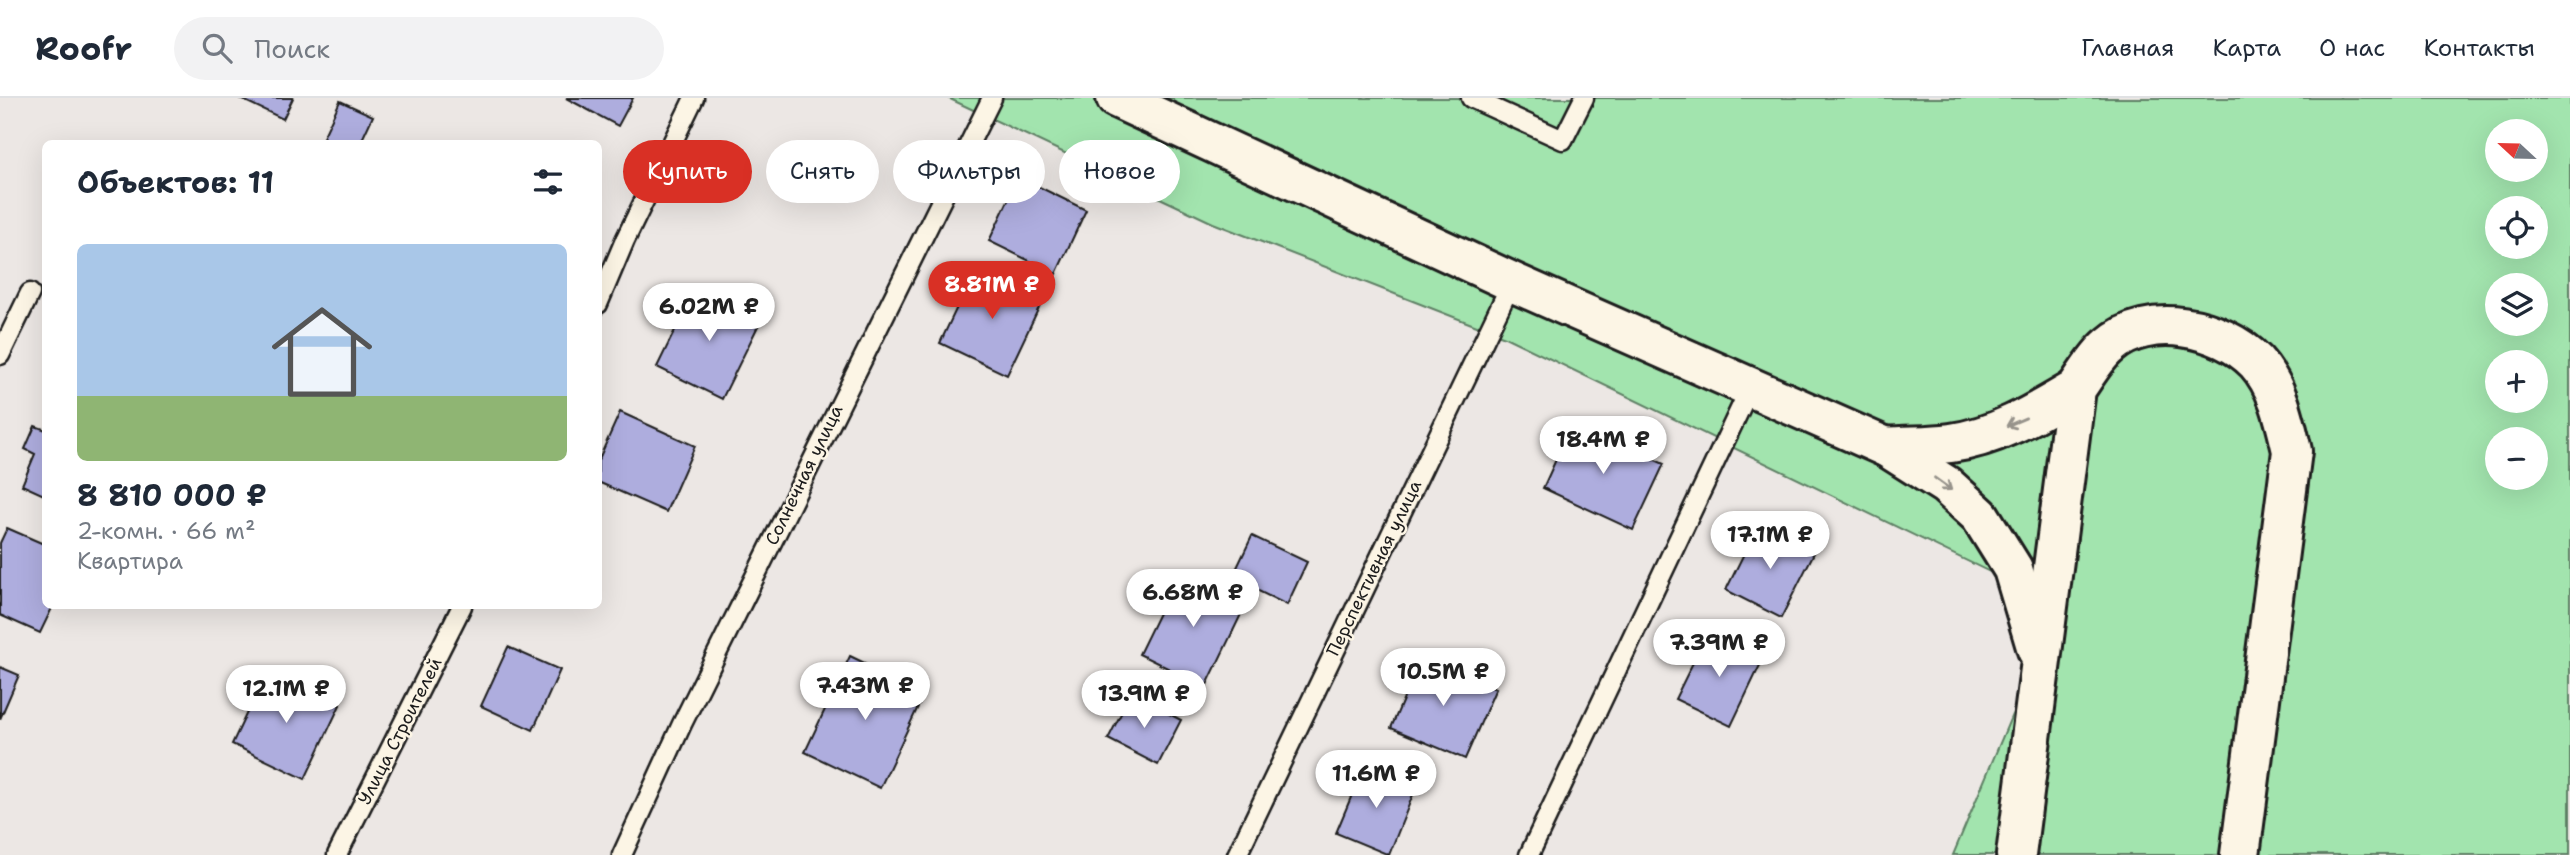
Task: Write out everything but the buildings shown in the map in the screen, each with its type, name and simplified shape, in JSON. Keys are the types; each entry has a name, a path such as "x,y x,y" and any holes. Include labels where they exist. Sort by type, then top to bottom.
{"main road":[{"path":"1116,98 1512,282 1886,447 1946,485 1979,516 2013,569 2042,666"},
{"path":"1886,447 1952,443 2023,420 2076,388 2109,346 2142,327 2182,327 2219,338 2256,362 2280,402 2292,451 2240,855"},
{"path":"2016,855 2076,388"}],"lane":[{"path":"602,295 625,240 694,98"},
{"name":"Солнечная улица","path":"622,855 688,712 992,98"},
{"path":"1471,98 1563,140 1584,98"},
{"name":"Перспективная улица","path":"1237,855 1512,282"},
{"path":"0,355 30,293"},
{"path":"1529,855 1750,388"},
{"name":"Улица Строителей","path":"337,855 460,609"}],"green space":[{"path":"948,98 2570,98 2570,855 1953,855 2058,605 1505,337 1213,223 1171,203 1180,203 1180,140 1059,140 1059,150 1045,144 1045,140 1037,140"}]}
